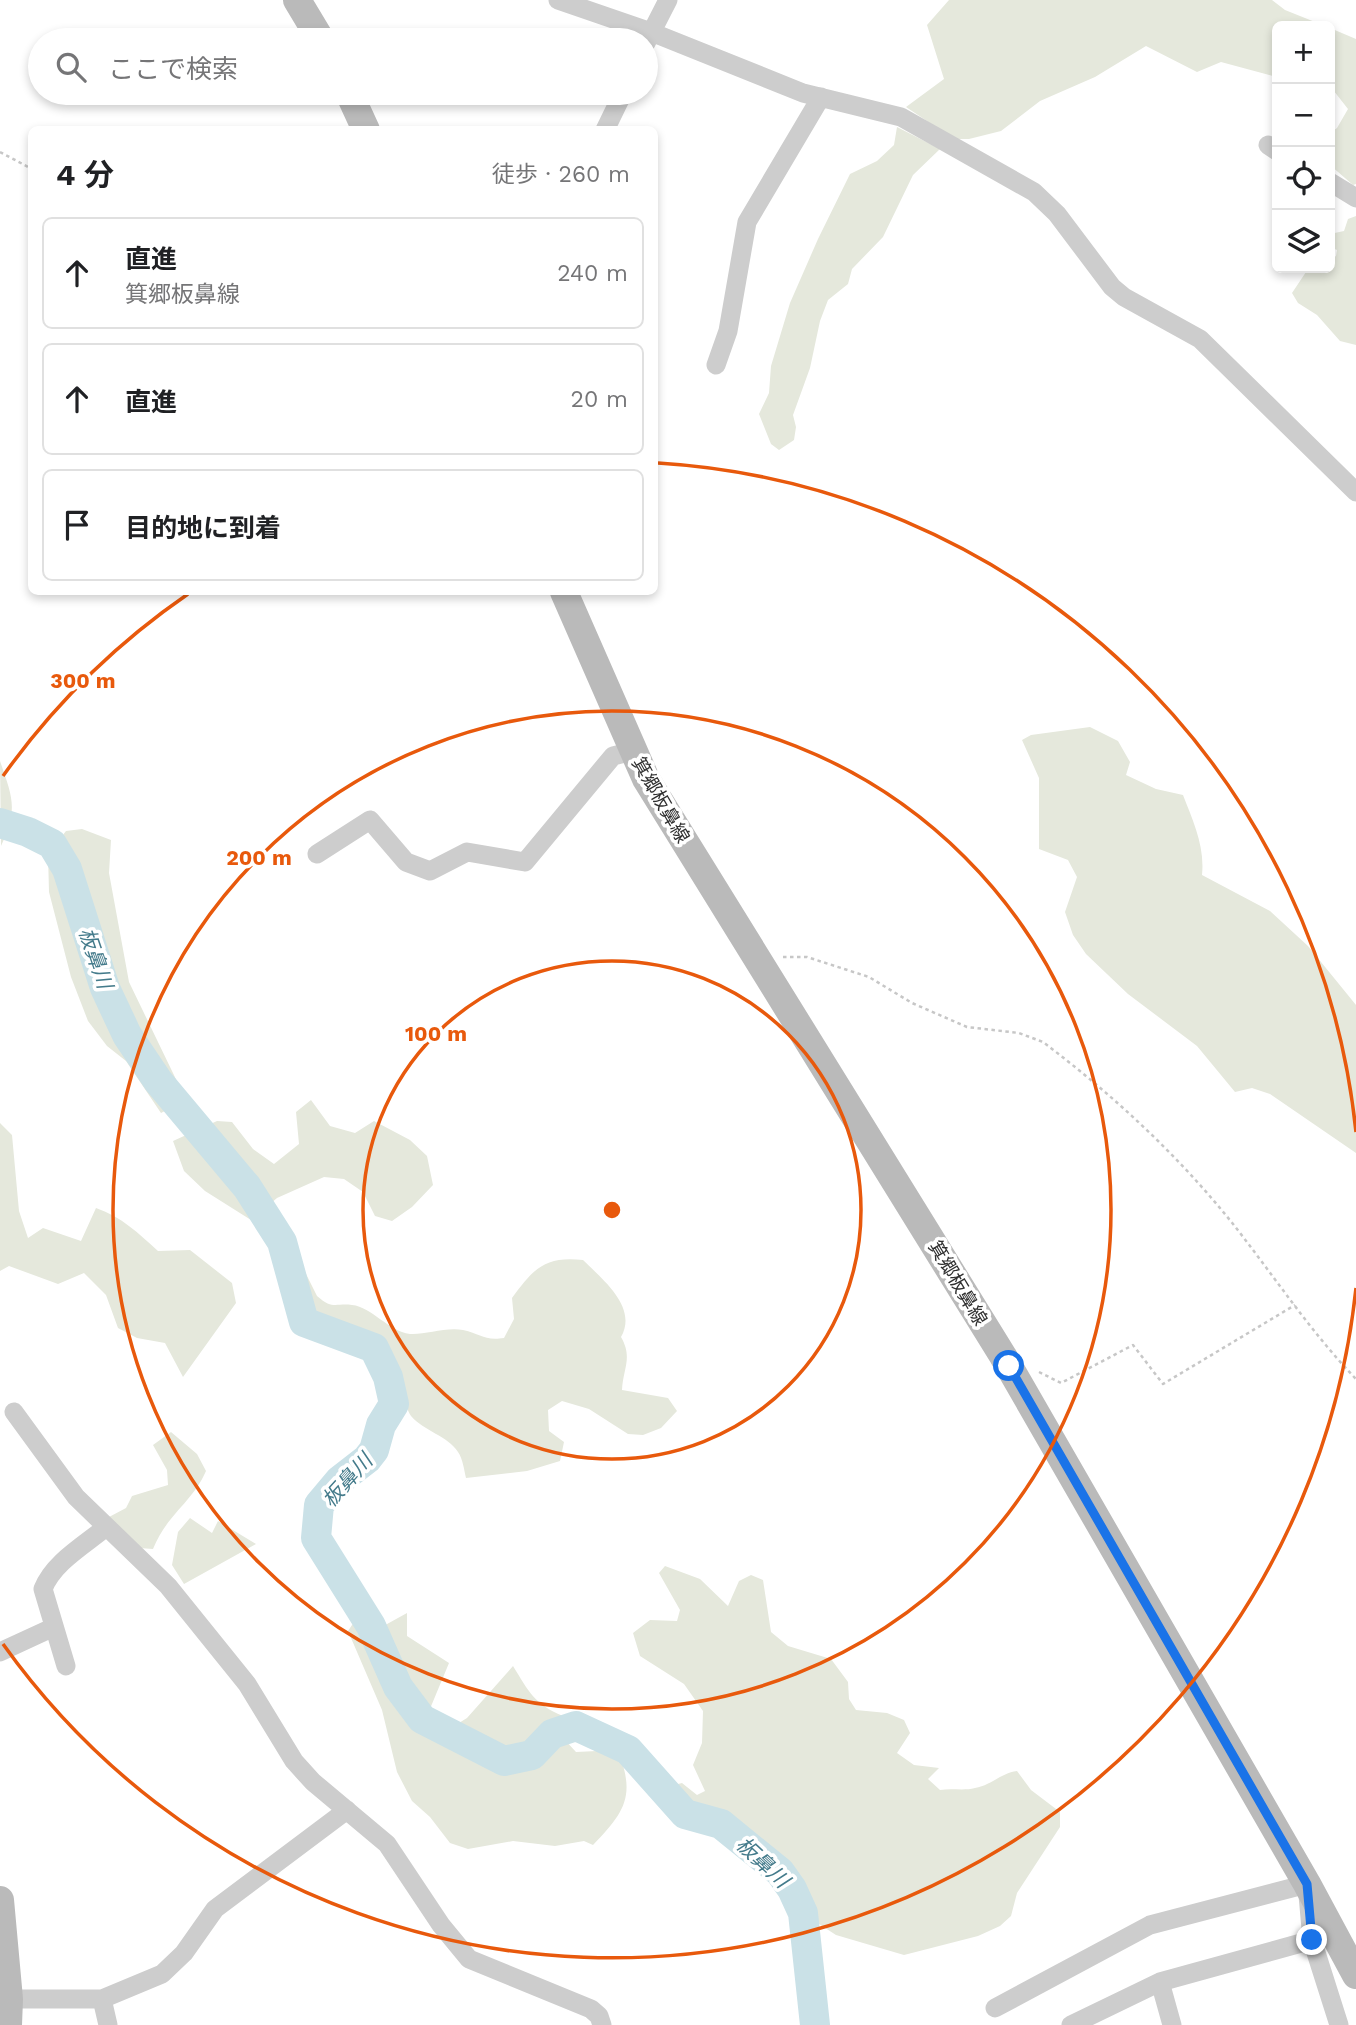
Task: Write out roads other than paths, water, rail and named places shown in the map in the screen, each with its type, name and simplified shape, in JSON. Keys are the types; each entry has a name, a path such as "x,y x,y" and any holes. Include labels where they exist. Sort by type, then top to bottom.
{"main road":[{"path":"297,0 314,28"},
{"path":"355,105 364,126"},
{"name":"箕郷板鼻線","path":"565,595 633,751 682,839 759,958 1009,1366 1307,1884 1356,1975"},
{"path":"0,1900 9,2012"}],"street":[{"path":"558,0 624,28"},
{"path":"653,28 668,0"},
{"path":"658,41 821,97 901,117 1034,192 1057,214 1112,287 1124,297 1200,340 1356,492"},
{"path":"716,365 728,331 747,222 821,97"},
{"path":"607,126 617,105"},
{"path":"1335,185 1356,198"},
{"path":"317,854 370,820 406,862 430,871 467,852 525,862 613,756 633,751"},
{"path":"14,1412 76,1497 105,1528 168,1586 247,1684 294,1761 313,1782 387,1844 441,1925 468,1959 591,2009 599,2016 602,2025"},
{"path":"66,1666 43,1590 47,1578 105,1528"},
{"path":"0,1652 54,1627"},
{"path":"9,2012 102,1999 162,1974 184,1953 215,1909 347,1810"},
{"path":"995,2008 1150,1925 1307,1884 1312,1940 1339,2025"},
{"path":"1071,2025 1160,1982 1312,1940"},
{"path":"1160,1982 1172,2025"},
{"path":"102,1999 108,2025"}],"waterway":[{"name":"板鼻川","path":"0,823 28,832 52,844 67,869 105,988 127,1035 158,1081 247,1187 282,1242 304,1322 374,1348 388,1377 394,1404 381,1425 374,1450 367,1459 340,1480 319,1505 316,1538 371,1626 398,1687 422,1719 504,1761 532,1755 552,1734 576,1726 628,1750 685,1814 721,1824 780,1872 792,1889 803,1913 815,2025"}]}
